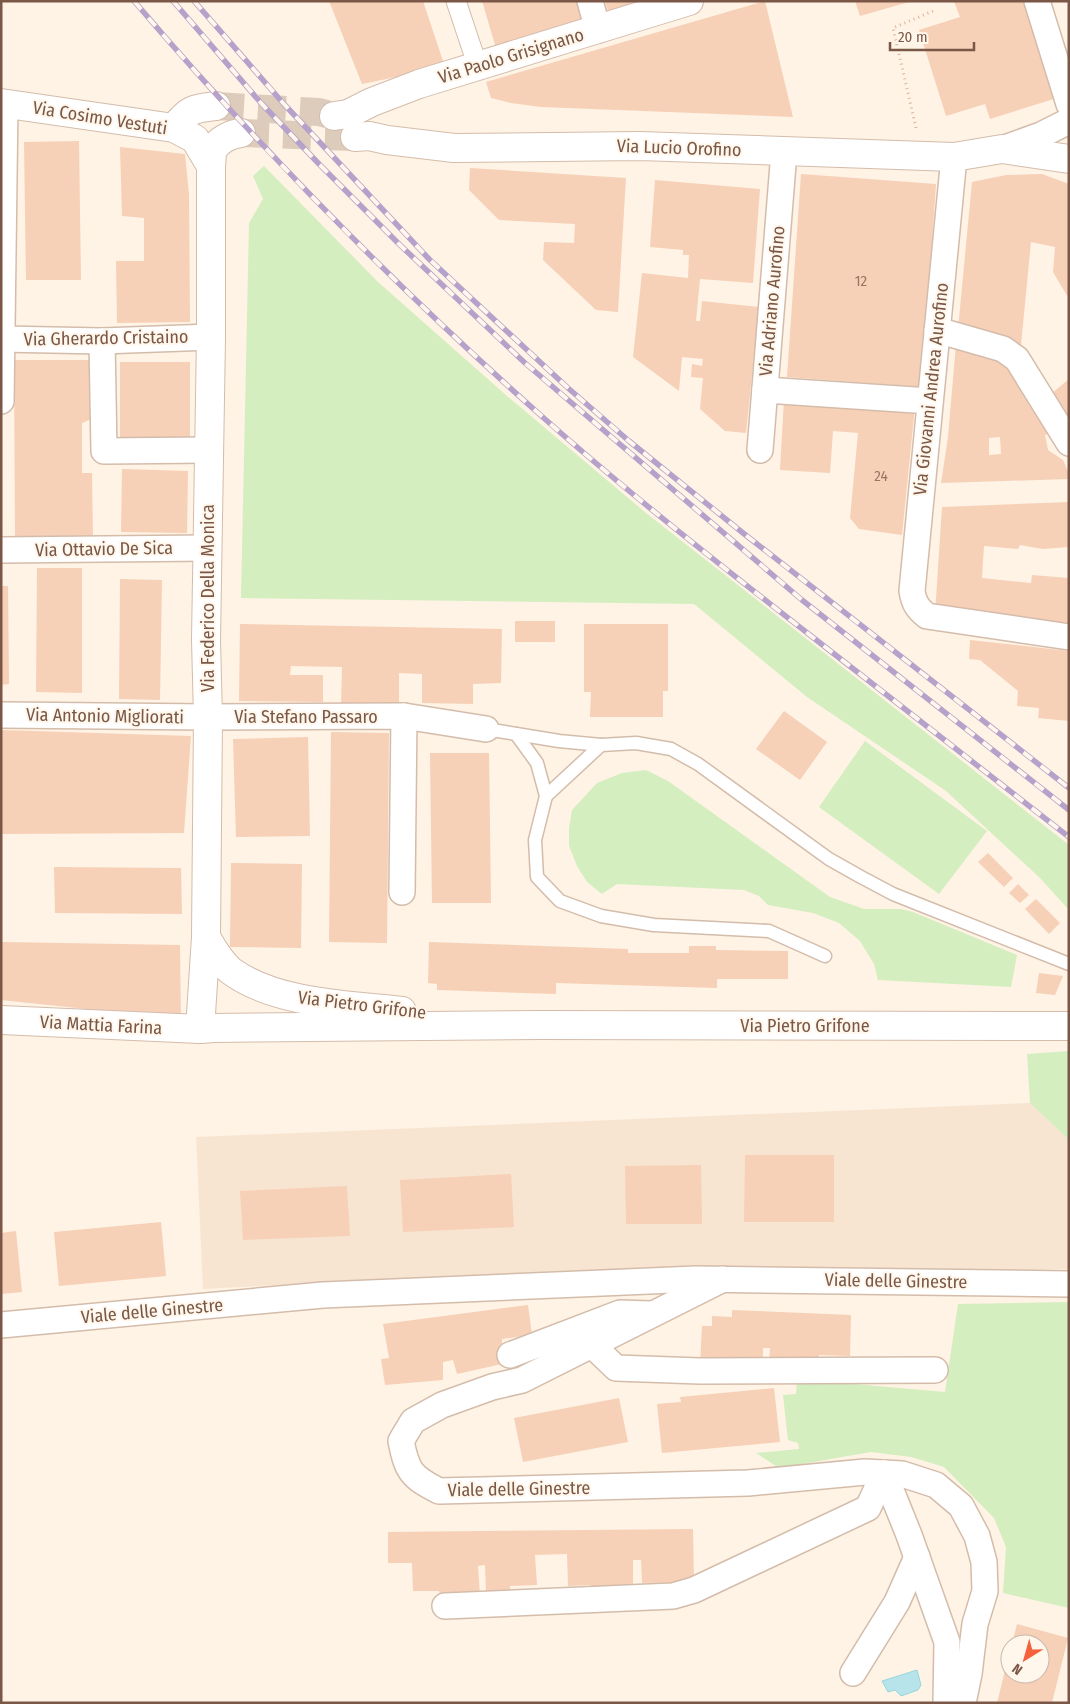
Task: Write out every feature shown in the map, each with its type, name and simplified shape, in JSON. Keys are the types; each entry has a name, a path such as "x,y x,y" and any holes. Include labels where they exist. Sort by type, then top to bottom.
{"street":[{"path":"456,1 478,67"},
{"path":"590,1 598,30"},
{"name":"Via Paolo Grisignano","path":"334,116 340,116 362,108 372,102 419,84 690,1"},
{"path":"1037,1 1069,104"},
{"path":"1,400 3,103"},
{"name":"Via Cosimo Vestuti","path":"3,103 174,128 194,139 211,166"},
{"path":"174,128 185,114 192,110 216,106"},
{"path":"362,108 358,119 363,128 387,140"},
{"path":"1002,149 1041,135 1069,120"},
{"path":"211,166 213,150 218,144 229,136 241,134"},
{"name":"Via Lucio Orofino","path":"355,137 369,136 454,148 640,146 954,157 1002,149 1069,160"},
{"name":"Via Adriano Aurofino","path":"760,450 784,152"},
{"name":"Via Giovanni Andrea Aurofino","path":"954,157 912,591 917,608 927,616 1069,637"},
{"name":"Via Federico Della Monica","path":"200,1029 206,937 208,717 206,640 211,337 211,166"},
{"path":"937,330 1003,349 1017,358 1069,443"},
{"name":"Via Gherardo Cristaino","path":"2,339 102,341 211,337"},
{"path":"102,341 104,451 208,450"},
{"path":"765,390 930,401"},
{"name":"Via Ottavio De Sica","path":"1,550 207,548"},
{"name":"Via Antonio Migliorati","path":"1,715 208,717"},
{"name":"Via Stefano Passaro","path":"208,717 404,716 486,729"},
{"name":"Via Stefano Passaro","path":"402,892 404,716"},
{"name":"Via Pietro Grifone","path":"206,937 220,960 231,970 252,982 298,999 540,1025"},
{"name":"Via Mattia Farina","path":"1,1020 200,1029"},
{"name":"Via Pietro Grifone","path":"200,1029 223,1027 540,1025 1069,1026"},
{"name":"Viale delle Ginestre","path":"1,1325 322,1295 723,1279 1069,1284"},
{"name":"Viale delle Ginestre","path":"723,1279 522,1380 492,1387 442,1405 413,1421 401,1441 406,1464 420,1482 439,1491 748,1483 865,1472 902,1474 936,1485 961,1506 977,1536 984,1562 986,1591 975,1624 969,1674 963,1703"},
{"name":"Viale delle Ginestre","path":"510,1356 620,1313 655,1314"},
{"path":"592,1346 616,1368 700,1371 935,1370"},
{"path":"884,1473 917,1557 947,1642 946,1703"},
{"path":"445,1606 673,1596 694,1590 868,1508 884,1473"},
{"path":"853,1673 897,1602 917,1557"}],"lane":[{"path":"486,729 559,741 602,745 636,743 671,749 698,764 829,859 861,877 893,894 1069,964"},
{"path":"516,734 537,764 546,796 535,840 537,877 560,901 601,916 654,925 769,931 825,956"},
{"path":"546,796 602,745"}],"path":[{"path":"922,156 893,28 933,12"}],"shaded area":[{"path":"1030,1103 1069,1140 1069,1269 278,1285 203,1289 196,1137"}],"green space":[{"path":"264,166 378,282 507,396 646,513 1069,845 1069,910 1040,878 946,791 807,697 694,604 241,598 249,223 263,199 253,176"},
{"path":"865,741 987,831 939,894 819,807"},
{"path":"646,770 668,781 830,897 864,909 901,909 913,912 1017,955 1011,987 878,980 874,964 860,941 839,923 813,913 768,905 759,896 744,890 617,884 602,894 587,882 577,866 569,846 572,810 597,783 622,773"},
{"path":"1069,1051 1069,1140 1030,1103 1027,1054"},
{"path":"1069,1302 1069,1608 1003,1593 1006,1547 994,1518 944,1467 911,1457 871,1452 779,1468 756,1453 799,1449 798,1443 788,1440 783,1395 796,1394 797,1379 945,1392 958,1304"}],"water":[{"path":"917,1670 921,1685 918,1690 901,1696 895,1690 888,1692 882,1681"}],"building":[{"path":"329,1 423,1 445,67 362,84"},
{"path":"482,1 577,1 583,23 496,48"},
{"path":"605,1 654,1 609,15"},
{"path":"765,1 793,117 541,107 491,98 486,82"},
{"path":"855,1 909,1 909,2 860,16"},
{"path":"954,1 1026,1 1057,98 990,119 985,104 946,116 919,30 960,17"},
{"path":"79,141 81,280 26,280 24,142"},
{"path":"120,147 185,154 189,194 190,322 117,323 116,261 144,261 144,218 122,216"},
{"path":"470,168 626,178 618,312 596,310 543,260 544,242 574,243 575,224 499,220 469,190"},
{"path":"801,174 936,184 922,387 787,377"},
{"path":"1042,174 1069,184 1069,299 1053,272 1055,247 1031,242 1021,345 958,329 972,182 1006,175"},
{"path":"655,180 760,189 753,283 700,279 696,321 700,321 702,301 759,307 746,433 725,431 700,409 703,378 691,377 692,364 702,366 703,359 682,357 679,391 633,357 642,273 688,278 689,255 683,255 683,250 650,247"},
{"path":"956,344 994,359 1013,374 1049,434 1045,435 1048,450 1063,460 1069,474 1069,479 941,483 948,437","holes":["1000,437 1001,454 989,455 989,438"]},
{"path":"14,360 92,360 92,419 82,423 82,473 92,473 93,539 15,539"},
{"path":"120,362 190,362 190,438 120,438"},
{"path":"1069,379 1069,422 1051,394"},
{"path":"784,399 915,407 902,535 859,529 850,518 858,433 833,431 830,473 780,470"},
{"path":"122,469 188,471 187,533 121,532"},
{"path":"1069,502 1069,547 1043,549 1020,545 1018,549 984,546 982,578 1031,583 1032,575 1069,578 1069,628 935,614 942,507"},
{"path":"37,568 82,568 82,693 36,692"},
{"path":"120,579 162,580 160,700 119,699"},
{"path":"1,586 8,586 9,684 1,685"},
{"path":"515,621 555,621 555,642 515,642"},
{"path":"240,624 502,629 501,683 473,684 473,704 422,703 422,674 399,673 399,707 341,706 342,667 291,666 290,675 323,675 323,702 239,701"},
{"path":"584,624 668,624 668,691 663,691 663,717 590,717 591,692 584,692"},
{"path":"970,640 1069,651 1069,721 1038,718 1039,708 1017,706 1018,691 980,660 969,659"},
{"path":"784,711 827,742 800,780 756,749"},
{"path":"1,730 191,736 184,833 1,834"},
{"path":"331,732 389,733 387,943 329,942"},
{"path":"308,737 310,836 236,837 233,739"},
{"path":"430,753 489,753 491,903 432,903"},
{"path":"988,853 1013,878 1004,887 978,862"},
{"path":"231,863 302,864 301,948 230,947"},
{"path":"54,867 181,868 182,914 55,913"},
{"path":"1018,884 1029,895 1020,903 1009,893"},
{"path":"1036,899 1060,923 1049,934 1025,909"},
{"path":"2,942 180,945 181,1019 1,1000"},
{"path":"429,942 628,949 628,953 689,953 689,946 716,946 716,950 788,951 788,979 717,979 717,988 556,983 556,994 437,990 437,984 428,983"},
{"path":"1039,973 1063,976 1055,995 1036,993"},
{"path":"745,1155 834,1155 834,1222 744,1222"},
{"path":"701,1165 702,1224 626,1224 625,1166"},
{"path":"511,1174 514,1227 403,1232 400,1180"},
{"path":"347,1186 350,1236 243,1240 240,1191"},
{"path":"161,1222 166,1276 59,1286 54,1232"},
{"path":"16,1231 22,1292 1,1294 1,1233"},
{"path":"528,1305 532,1335 502,1339 502,1364 457,1374 453,1360 443,1362 443,1380 385,1385 381,1359 389,1358 383,1324"},
{"path":"732,1310 851,1315 850,1356 819,1355 819,1367 769,1365 770,1348 763,1348 763,1367 700,1365 702,1326 712,1326 712,1316 732,1317"},
{"path":"774,1388 780,1442 662,1453 657,1404 681,1402 680,1397"},
{"path":"619,1398 628,1442 523,1462 514,1418"},
{"path":"693,1529 694,1582 642,1583 641,1560 633,1560 633,1586 621,1586 619,1591 591,1592 591,1585 568,1586 567,1554 535,1555 537,1585 510,1586 510,1592 486,1593 485,1565 478,1566 480,1596 441,1597 439,1591 413,1591 412,1563 388,1563 388,1532"},
{"path":"1017,1624 1068,1638 1052,1703 997,1703 1002,1684 1050,1684 1050,1634 1014,1634"}],"tunnel":[{"path":"216,106 319,112 334,116"},
{"path":"241,133 355,137"}],"railway":[{"path":"134,1 182,57 333,218 491,371 645,504 713,559 1069,837"},
{"path":"173,1 261,103 319,164 400,245 525,363 802,600 1069,810"},
{"path":"194,1 283,103 429,259 568,388 629,441 743,533 1069,788"}]}
